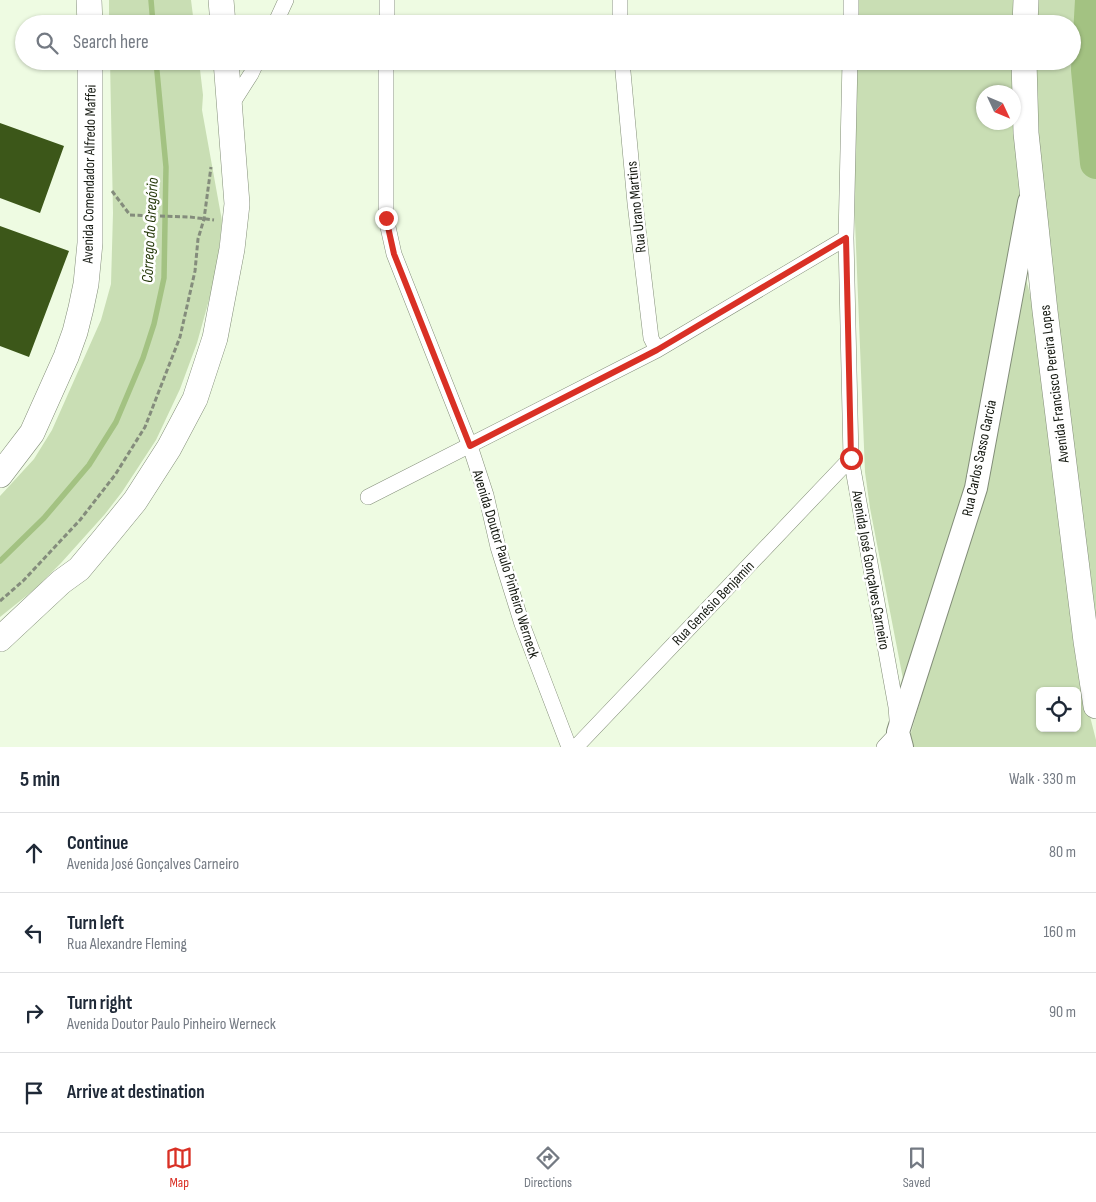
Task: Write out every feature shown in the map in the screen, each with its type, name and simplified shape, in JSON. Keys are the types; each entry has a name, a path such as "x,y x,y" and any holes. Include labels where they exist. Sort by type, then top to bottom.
{"main road":[{"path":"89,0 90,15"},
{"path":"221,0 222,15"},
{"path":"1025,15 1026,0"},
{"name":"Avenida Comendador Alfredo Maffei","path":"0,475 32,433 66,357 81,308 86,284 90,243 90,70"},
{"path":"0,639 61,582 78,569 104,539 140,494 169,448 196,399 215,338 232,249 237,204 227,70"},
{"name":"Avenida Francisco Pereira Lopes","path":"1024,70 1026,133 1047,321 1084,632 1096,706"},
{"name":"Rua Carlos Sasso Garcia","path":"894,742 976,488 1032,186"}],"street":[{"path":"279,15 286,0"},
{"path":"387,0 387,15"},
{"path":"620,0 620,15"},
{"path":"851,0 851,15"},
{"path":"230,107 253,70"},
{"name":"Avenida Doutor Paulo Pinheiro Werneck","path":"386,70 386,218 394,254 470,446 486,495 498,547 522,624 569,747"},
{"name":"Rua Urano Martins","path":"623,70 632,174 651,338 657,350"},
{"name":"Avenida José Gonçalves Carneiro","path":"850,70 846,238 851,458 896,707 894,742"},
{"path":"368,497 657,350 846,238"},
{"name":"Rua Genésio Benjamin","path":"576,747 851,458"}],"path":[{"path":"0,600 23,581 80,520 115,475 145,426 180,337 195,271 198,239 204,219 212,161"},
{"path":"130,215 190,217 222,221"}],"green space":[{"path":"109,0 191,0 193,15 109,15"},
{"path":"858,0 1018,0 1017,15 857,15"},
{"path":"1039,0 1096,0 1096,624 1070,437 1058,312 1038,147 1035,70 1081,70 1081,15 1038,15"},
{"path":"110,70 200,70 203,95 202,110 222,221 218,259 212,289 197,343 180,389 156,440 122,492 61,563 35,589 0,617 0,496 34,459 52,430 101,320 111,284 113,213"},
{"path":"855,70 1016,70 1016,85 976,85 976,130 1019,130 1023,200 963,504 904,684 870,508 865,472 854,197"},
{"path":"1026,279 1031,298 1076,661 1096,740 1096,747 913,747 910,736 973,519"}],"building":[{"path":"0,123 64,146 40,213 0,198"},
{"path":"0,226 69,251 29,357 0,346"}],"waterway":[{"name":"Córrego do Gregório","path":"151,0 152,15"},
{"path":"1091,0 1087,70 1096,163"},
{"name":"Córrego do Gregório","path":"0,561 44,518 89,465 116,422 143,358 154,324 164,278 166,167 157,70"}],"route":[{"path":"386,218 394,254 470,446 657,350 846,238 851,458"}]}
